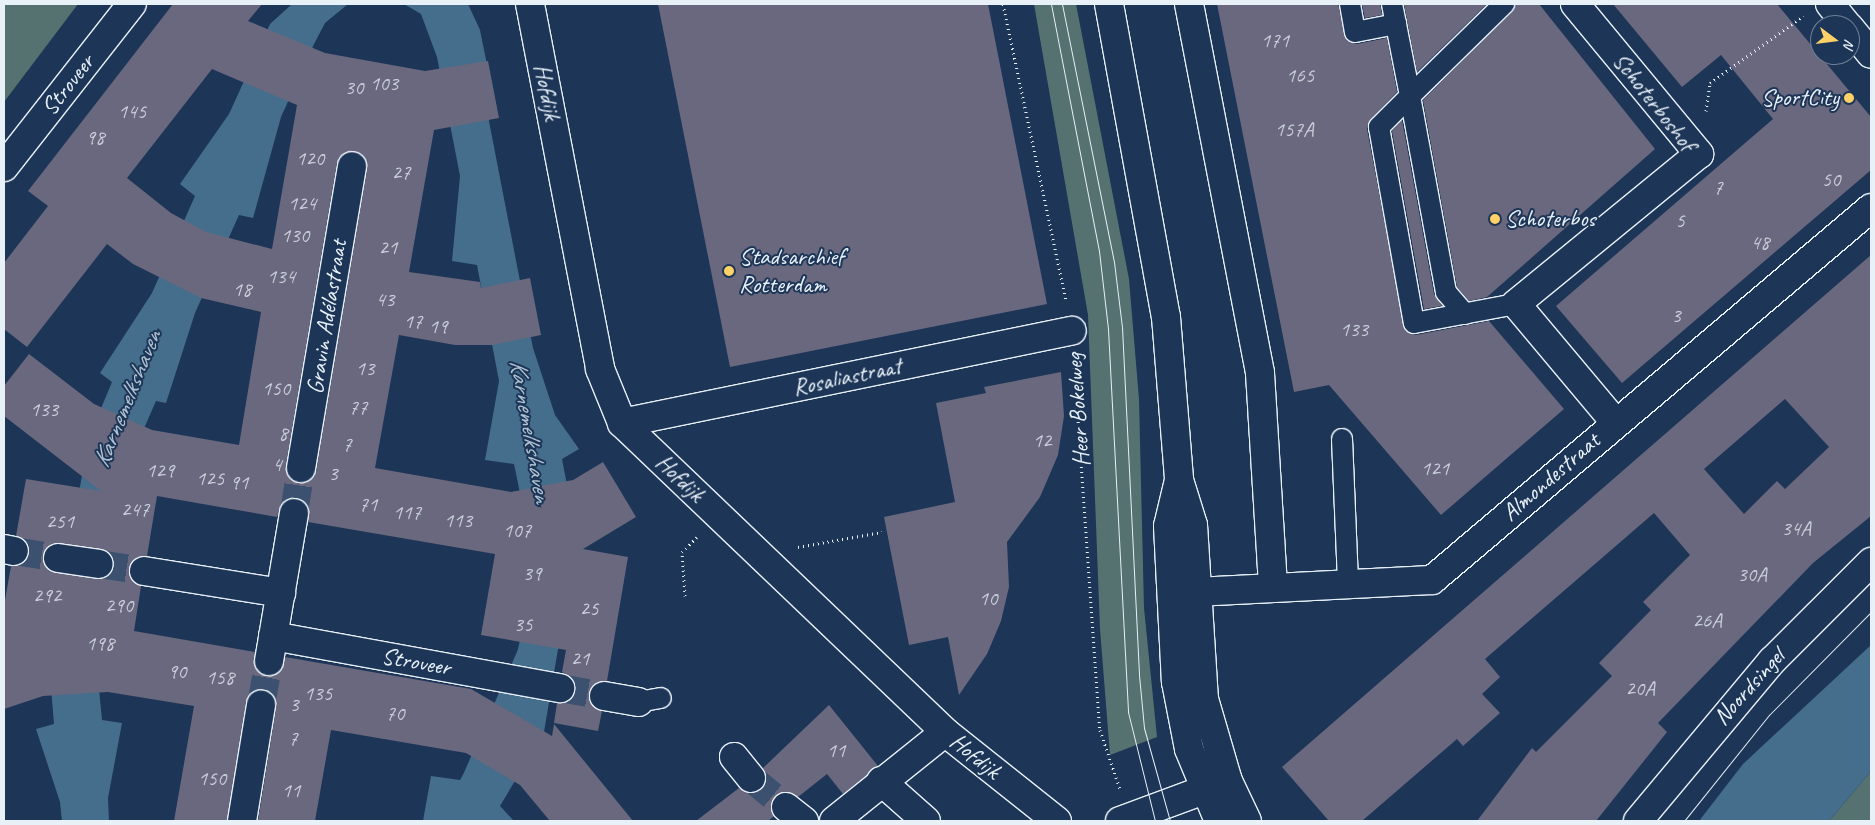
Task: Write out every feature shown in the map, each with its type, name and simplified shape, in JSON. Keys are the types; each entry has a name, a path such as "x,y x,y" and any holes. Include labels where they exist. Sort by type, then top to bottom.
{"street":[{"name":"Stroveer","path":"4,167 132,4"},
{"name":"Hofdijk","path":"530,4 600,369 622,423 945,732 1057,821"},
{"path":"1109,4 1166,317 1179,480 1168,526 1184,592 1176,682 1189,749 1216,786 1247,821"},
{"path":"1189,4 1260,373 1272,588"},
{"name":"Schoterboshof","path":"1516,304 1699,154 1575,4"},
{"path":"1821,7 1833,15"},
{"path":"1860,40 1871,54"},
{"name":"Gravin Adélastraat","path":"302,468 352,166"},
{"name":"Almondestraat","path":"1184,592 1432,580 1615,422 1871,208"},
{"path":"1516,304 1615,422"},
{"name":"Rosaliastraat","path":"622,423 1072,331"},
{"path":"144,571 281,593 294,513"},
{"path":"58,558 99,564"},
{"name":"Noordsingel","path":"1638,821 1772,661 1871,562"},
{"name":"Stroveer","path":"281,593 271,648 560,688"},
{"path":"604,696 649,700"},
{"path":"242,821 261,705"},
{"path":"834,821 945,732"},
{"path":"734,757 751,778"},
{"path":"882,781 926,821"},
{"path":"1125,819 1216,786"},
{"path":"1216,786 1219,821"}],"lane":[{"path":"1350,4 1355,32 1396,24"},
{"path":"1392,4 1446,292 1466,314"},
{"path":"1504,4 1379,127 1414,323 1516,304"},
{"path":"1342,439 1348,584"}],"path":[{"name":"Heer Bokelweg","path":"1003,4 1072,331 1100,730 1125,819"},
{"path":"1699,154 1710,83 1821,7"},
{"path":"760,554 882,532"},
{"path":"685,596 682,552 691,543"}],"green space":[{"path":"4,4 78,4 4,102"},
{"path":"1034,4 1076,4 1129,279 1139,399 1144,608 1157,737 1110,755 1100,629 1088,315"},
{"path":"1871,771 1871,821 1829,821"}],"water":[{"path":"292,4 348,4 325,23 314,44 281,117 253,218 239,215 195,313 166,403 156,401 122,479 104,483 80,624 94,637 102,720 122,723 108,798 109,821 62,821 60,802 36,729 54,724 47,639 56,626 82,475 79,461 112,382 100,373 152,293 195,196 180,184 229,114 270,24"},
{"path":"404,4 468,4 480,30 497,114 488,116 533,348 555,415 579,449 562,459 577,537 544,732 500,806 514,821 423,821 431,776 460,780 501,710 524,707 551,554 531,546 514,464 485,460 499,381 477,265 452,261 460,176 437,57 421,14"},
{"path":"1871,645 1871,771 1829,821 1699,821 1743,764"}],"building":[{"path":"173,4 262,4 248,21 325,53 425,71 488,61 499,118 434,130 409,272 480,282 481,288 530,278 541,335 492,345 455,345 399,335 375,468 511,492 573,480 603,462 636,517 583,549 628,557 607,681 592,686 589,694 594,708 602,711 598,731 554,723 557,703 572,698 575,690 570,676 562,672 566,650 481,635 495,554 308,522 308,507 297,498 282,503 277,517 157,496 147,556 138,557 129,568 130,577 141,586 134,631 255,652 255,667 266,676 281,671 285,657 471,689 552,736 554,724 633,821 550,821 520,785 466,753 331,730 315,821 258,821 276,708 271,693 263,690 249,695 246,702 227,821 174,821 194,706 108,692 43,696 4,709 4,606 11,566 25,562 29,554 25,540 16,536 26,479 101,491 4,416 4,386 29,354 94,404 152,430 239,445 261,312 201,298 133,264 107,244 27,347 4,329 4,263 48,206 28,191","holes":["212,69 297,105 272,249 206,232 171,213 127,178","354,151 362,154 367,169 316,471 313,478 299,483 291,480 286,465 337,163 340,156","53,543 108,551 114,559 112,573 97,579 49,571 43,555"]},
{"path":"658,4 988,4 1047,304 730,367"},
{"path":"1217,4 1338,4 1346,40 1357,44 1387,38 1397,92 1371,119 1367,129 1405,330 1416,335 1489,321 1564,409 1441,515 1329,385 1294,392"},
{"path":"1362,4 1380,4 1382,15 1365,18"},
{"path":"1404,4 1487,4 1417,72"},
{"name":"Schoterbos","path":"1516,4 1539,4 1655,149 1487,297 1469,301 1457,287 1423,100 1512,12"},
{"path":"1613,4 1777,4 1810,44 1810,65 1828,65 1871,117 1871,170 1622,383 1556,306 1773,119 1721,55 1682,87"},
{"path":"1402,120 1434,294 1442,306 1424,309 1392,131"},
{"path":"1871,255 1871,516 1813,563 1658,723 1667,732 1596,821 1477,821 1532,748 1536,752 1612,676 1599,663 1651,610 1643,602 1690,555 1654,513 1485,659 1500,677 1482,694 1500,713 1463,746 1457,739 1362,821 1329,821 1282,767","holes":["1785,399 1829,447 1785,489 1777,481 1744,514 1704,469"]},
{"path":"1061,372 1064,416 1058,455 1040,497 1007,542 1009,587 1001,621 987,654 959,695 948,637 909,645 884,517 955,502 936,403 986,393 984,387"},
{"path":"829,705 878,766 843,794 827,774 798,797 780,793 771,804 774,816 768,821 696,821 739,788 753,793 761,790 766,776 763,768"}],"waterway":[{"name":"Karnemelkshaven","path":"455,821 473,794 534,655 543,614"}],"tunnel":[{"path":"294,513 301,468"},
{"path":"14,551 58,558"},
{"path":"99,564 144,571"},
{"path":"261,705 269,661"},
{"path":"560,688 604,696"},
{"path":"751,778 786,807"}],"tram line":[{"path":"1051,4 1099,251 1108,329 1128,712 1155,821"},
{"path":"1062,4 1114,262 1122,327 1139,675 1144,728 1170,821"},
{"path":"1684,821 1769,715 1871,612"}],"place":[{"name":"SportCity","path":"1849,98"},
{"name":"Schoterbos","path":"1495,219"},
{"name":"Stadsarchief Rotterdam","path":"729,271"}]}
